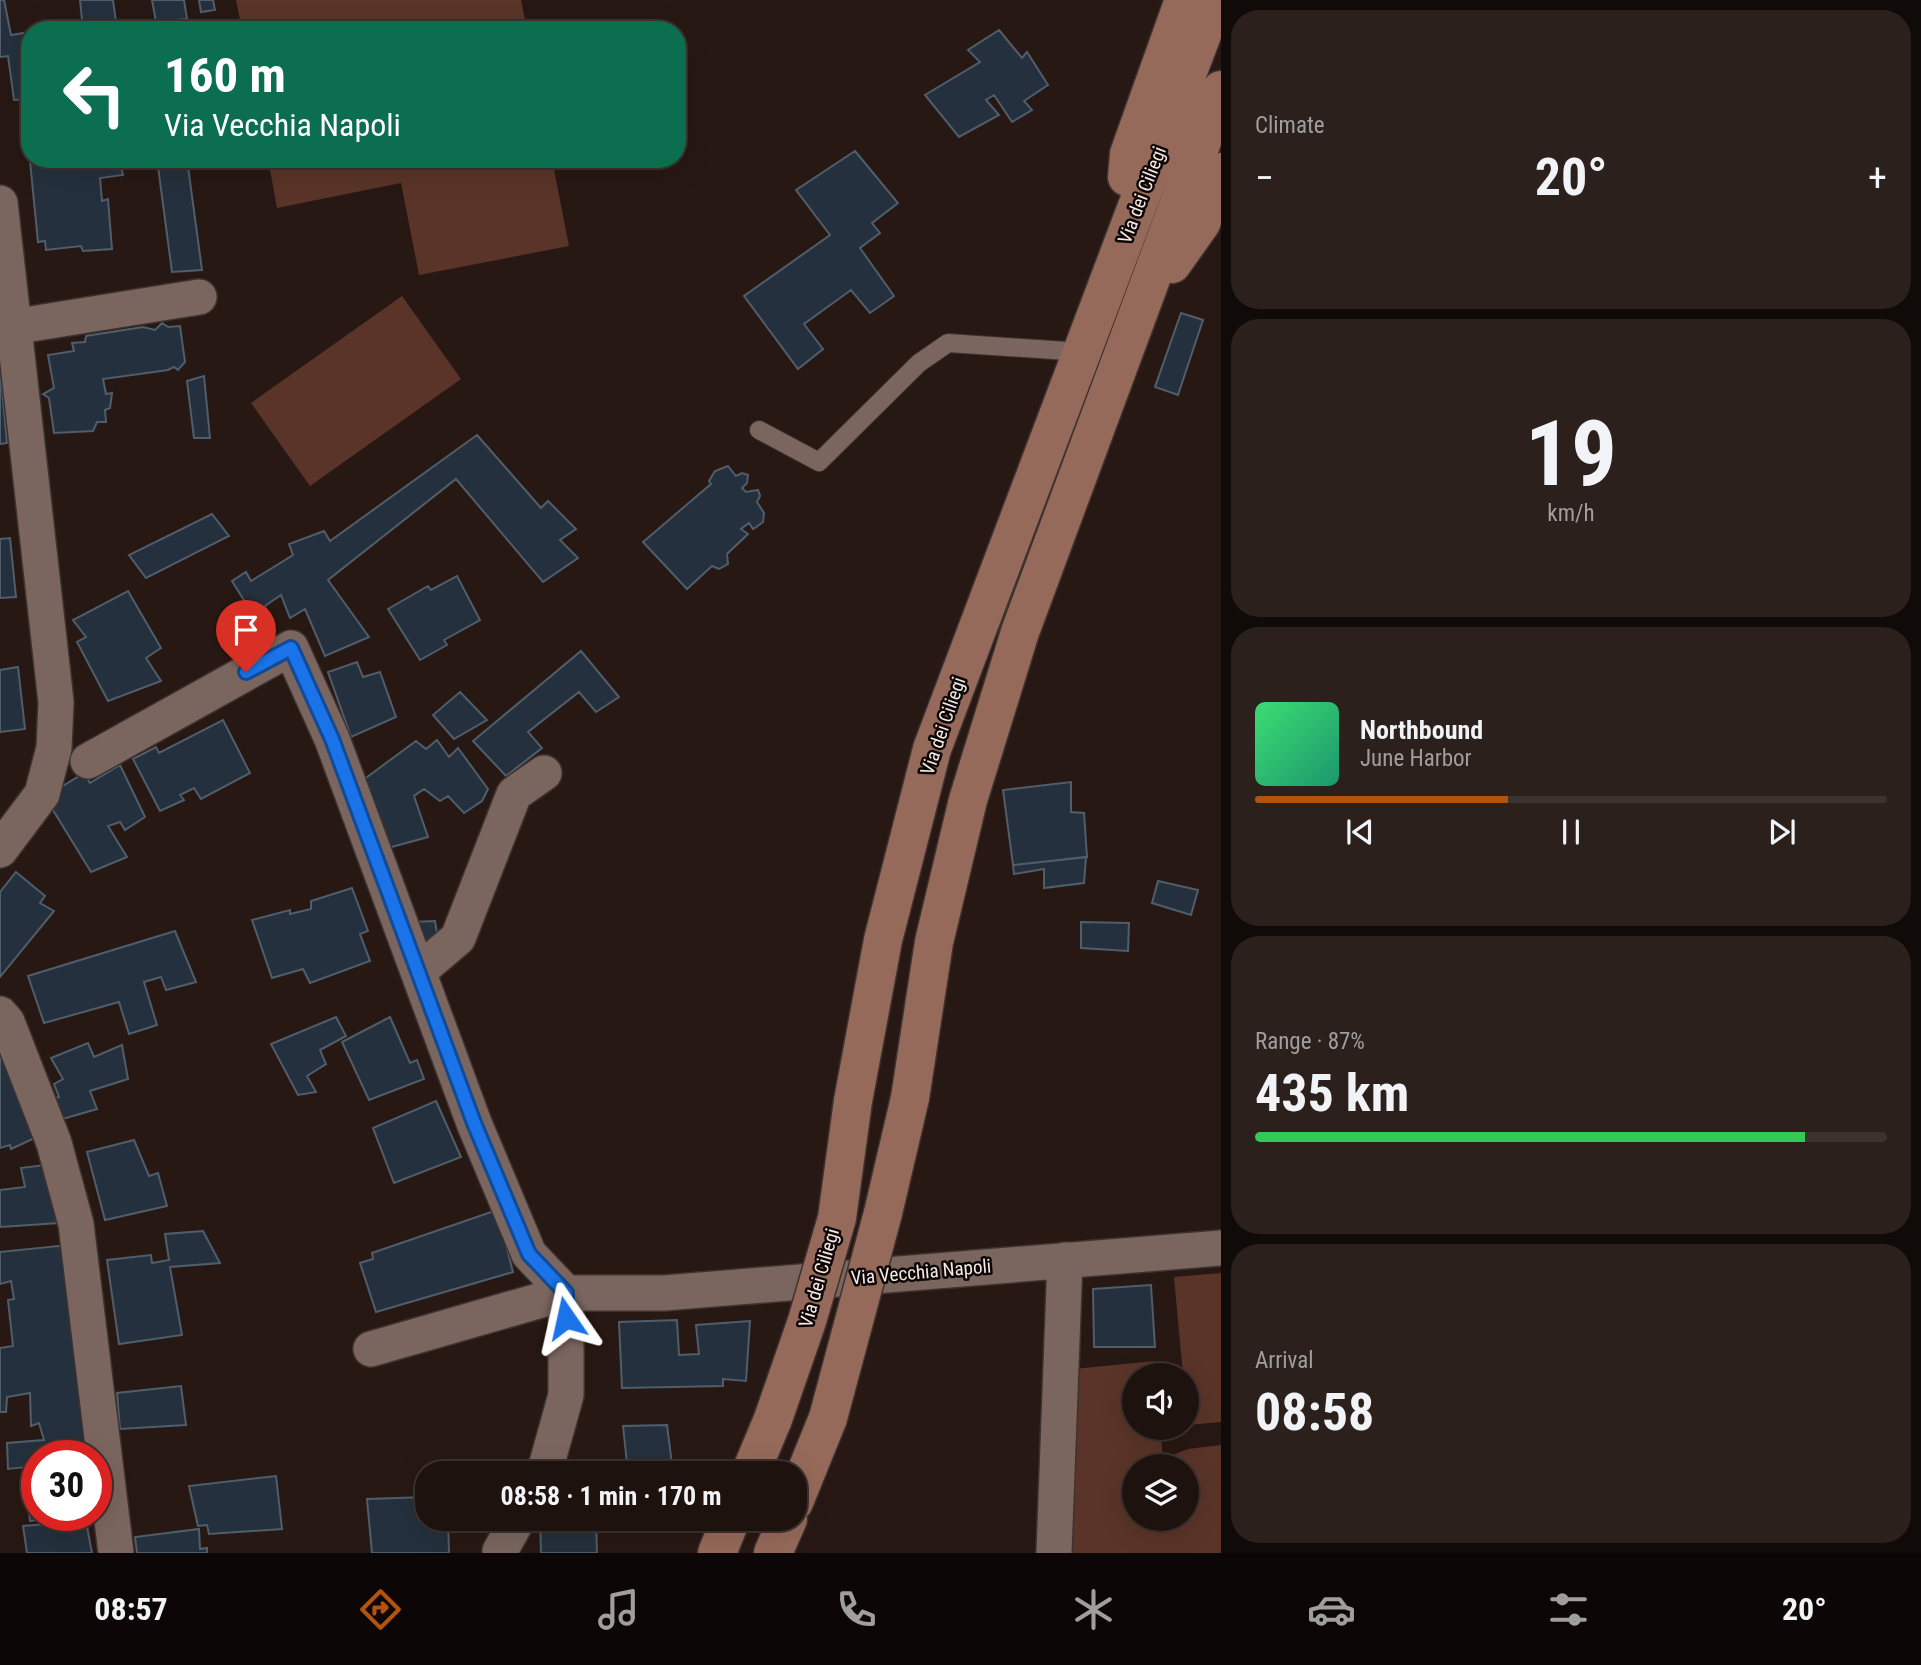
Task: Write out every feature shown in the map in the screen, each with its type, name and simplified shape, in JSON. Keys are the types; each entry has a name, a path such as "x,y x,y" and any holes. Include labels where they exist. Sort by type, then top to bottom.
{"main road":[{"path":"1119,255 1129,154 1184,0"},
{"name":"Via dei Ciliegi","path":"755,1461 807,1321 837,1218 853,1101 883,940 932,749 1215,0"},
{"name":"Via dei Ciliegi","path":"807,1470 828,1418 877,1238 910,1098 934,942 968,800 1020,632 1221,90"},
{"path":"1144,303 1202,223 1221,172"},
{"path":"717,1553 726,1531"},
{"path":"773,1553 783,1531"}],"street":[{"path":"0,203 7,328 56,702 54,748 42,794 0,850"},
{"path":"7,328 199,298"},
{"path":"88,761 291,648 332,739 474,1123 529,1254 566,1293 566,1395 548,1461"},
{"path":"418,972 458,938 514,794 544,773"},
{"path":"0,1014 6,1022 54,1143 76,1224 116,1553"},
{"name":"Via Vecchia Napoli","path":"371,1349 566,1293 664,1293 1221,1248"},
{"path":"1054,1553 1065,1260"},
{"path":"500,1551 511,1531"}],"lane":[{"path":"759,430 819,462 919,363 948,343 1082,352"}],"shaded area":[{"path":"236,0 521,0 525,21 240,21"},
{"path":"270,168 554,168 569,246 419,275 401,183 277,208"},
{"path":"402,296 461,379 310,486 251,403"},
{"path":"1221,1273 1221,1422 1199,1424 1199,1363 1182,1363 1174,1277"},
{"path":"1122,1364 1122,1440 1161,1440 1163,1454 1122,1454 1122,1531 1199,1531 1199,1454 1176,1454 1188,1449 1221,1445 1221,1553 1068,1553 1074,1369"}],"building":[{"path":"0,0 4,0 11,35 21,33 21,100 14,100 8,56 0,57"},
{"path":"80,0 113,0 116,21 82,21"},
{"path":"152,0 184,0 187,19 156,21"},
{"path":"199,0 213,0 215,10 201,12"},
{"path":"999,30 1022,58 1027,52 1048,85 1024,101 1032,110 1012,122 994,95 986,100 999,115 959,137 925,95 980,62 968,50"},
{"path":"855,151 898,203 872,223 880,233 860,248 894,296 870,313 851,290 804,324 823,349 798,369 744,296 830,235 796,190"},
{"path":"31,168 121,168 123,175 100,178 102,201 108,199 112,249 83,251 81,246 46,250 45,241 38,242"},
{"path":"158,168 188,168 202,270 172,272"},
{"path":"1181,313 1203,320 1178,395 1155,387"},
{"path":"162,323 168,327 180,326 185,362 178,370 174,367 103,379 106,394 112,393 110,408 105,410 106,422 97,422 93,431 54,433 49,398 43,394 54,388 48,355 74,351 72,343 85,342 86,336 143,327 155,330"},
{"path":"0,365 7,443 0,444"},
{"path":"204,376 210,438 194,438 187,381"},
{"path":"477,435 541,508 548,501 576,529 560,540 578,558 543,582 456,479 328,580 369,637 325,656 305,609 290,618 281,595 265,606 270,623 260,626 232,581 246,572 251,581 293,555 289,544 324,531 330,541"},
{"path":"728,466 736,476 742,473 748,475 747,483 742,488 746,492 758,490 760,496 757,502 764,513 763,522 753,529 749,523 741,529 748,534 727,554 728,564 719,569 712,566 687,589 643,542 711,484 709,481 715,471"},
{"path":"212,514 229,536 146,578 129,555"},
{"path":"10,538 16,597 0,598 0,539"},
{"path":"457,576 480,620 444,640 447,645 420,660 388,609 428,586 431,590"},
{"path":"128,591 161,648 146,658 161,681 108,701 77,642 86,637 73,620"},
{"path":"581,651 619,697 596,712 579,692 528,732 542,748 506,776 473,741"},
{"path":"357,662 363,677 380,672 396,717 351,737 328,672"},
{"path":"18,667 25,729 0,732 0,670"},
{"path":"460,692 487,720 454,739 433,715"},
{"path":"223,720 250,773 201,799 194,788 180,795 184,800 160,811 133,759 156,747 159,753"},
{"path":"437,740 449,757 458,748 488,789 482,801 464,813 448,796 440,801 424,789 414,796 428,837 388,848 363,780 416,741 426,749"},
{"path":"120,765 145,817 125,830 120,822 108,826 127,857 91,872 45,797 84,773 90,783"},
{"path":"1071,782 1071,812 1084,813 1087,857 1013,865 1003,790"},
{"path":"1086,857 1084,883 1044,888 1044,869 1014,874 1013,865"},
{"path":"16,872 45,896 40,903 54,911 0,977 0,892"},
{"path":"1158,881 1198,890 1191,915 1152,903"},
{"path":"352,888 368,931 360,934 370,961 310,983 303,969 272,978 252,920 290,910 290,914 311,909 311,901"},
{"path":"435,921 439,945 420,946 412,922"},
{"path":"1081,922 1129,923 1128,951 1081,948"},
{"path":"175,931 196,982 166,990 161,977 144,982 157,1025 129,1034 119,1002 44,1023 28,976"},
{"path":"336,1017 346,1036 320,1050 326,1064 307,1076 316,1092 298,1095 271,1044"},
{"path":"390,1017 410,1063 417,1060 424,1079 369,1100 342,1042"},
{"path":"88,1043 94,1057 122,1045 128,1079 90,1091 97,1109 59,1120 53,1099 59,1097 54,1084 63,1079 51,1058"},
{"path":"0,1046 37,1137 11,1149 10,1145 0,1148"},
{"path":"436,1101 461,1157 394,1183 373,1128"},
{"path":"134,1140 149,1176 158,1173 167,1206 105,1220 87,1152"},
{"path":"52,1164 59,1223 0,1227 0,1190 25,1187 21,1168"},
{"path":"497,1210 513,1272 376,1312 360,1263 373,1259 372,1253"},
{"path":"203,1231 220,1263 170,1267 182,1335 119,1344 107,1260 151,1255 152,1263 169,1260 165,1234"},
{"path":"68,1245 87,1440 44,1440 39,1423 31,1426 30,1393 7,1397 6,1412 0,1412 0,1348 13,1346 8,1300 14,1299 11,1281 0,1284 0,1252"},
{"path":"1151,1285 1155,1347 1094,1347 1093,1289"},
{"path":"677,1320 679,1355 699,1354 696,1325 750,1321 746,1381 723,1379 723,1386 622,1388 619,1322"},
{"path":"181,1386 186,1425 120,1429 117,1393"},
{"path":"667,1425 672,1461 627,1461 623,1426"},
{"path":"21,1442 21,1468 8,1469 7,1443"},
{"path":"276,1476 282,1529 209,1534 207,1525 198,1526 189,1486"},
{"path":"415,1497 415,1531 448,1531 449,1553 372,1553 367,1499"},
{"path":"199,1529 200,1549 207,1548 207,1553 137,1553 135,1537"},
{"path":"24,1531 88,1531 92,1553 27,1553"},
{"path":"540,1531 596,1531 597,1553 541,1553"}],"route":[{"path":"246,672 291,648 332,739 474,1123 529,1254 566,1293 566,1318"}]}
